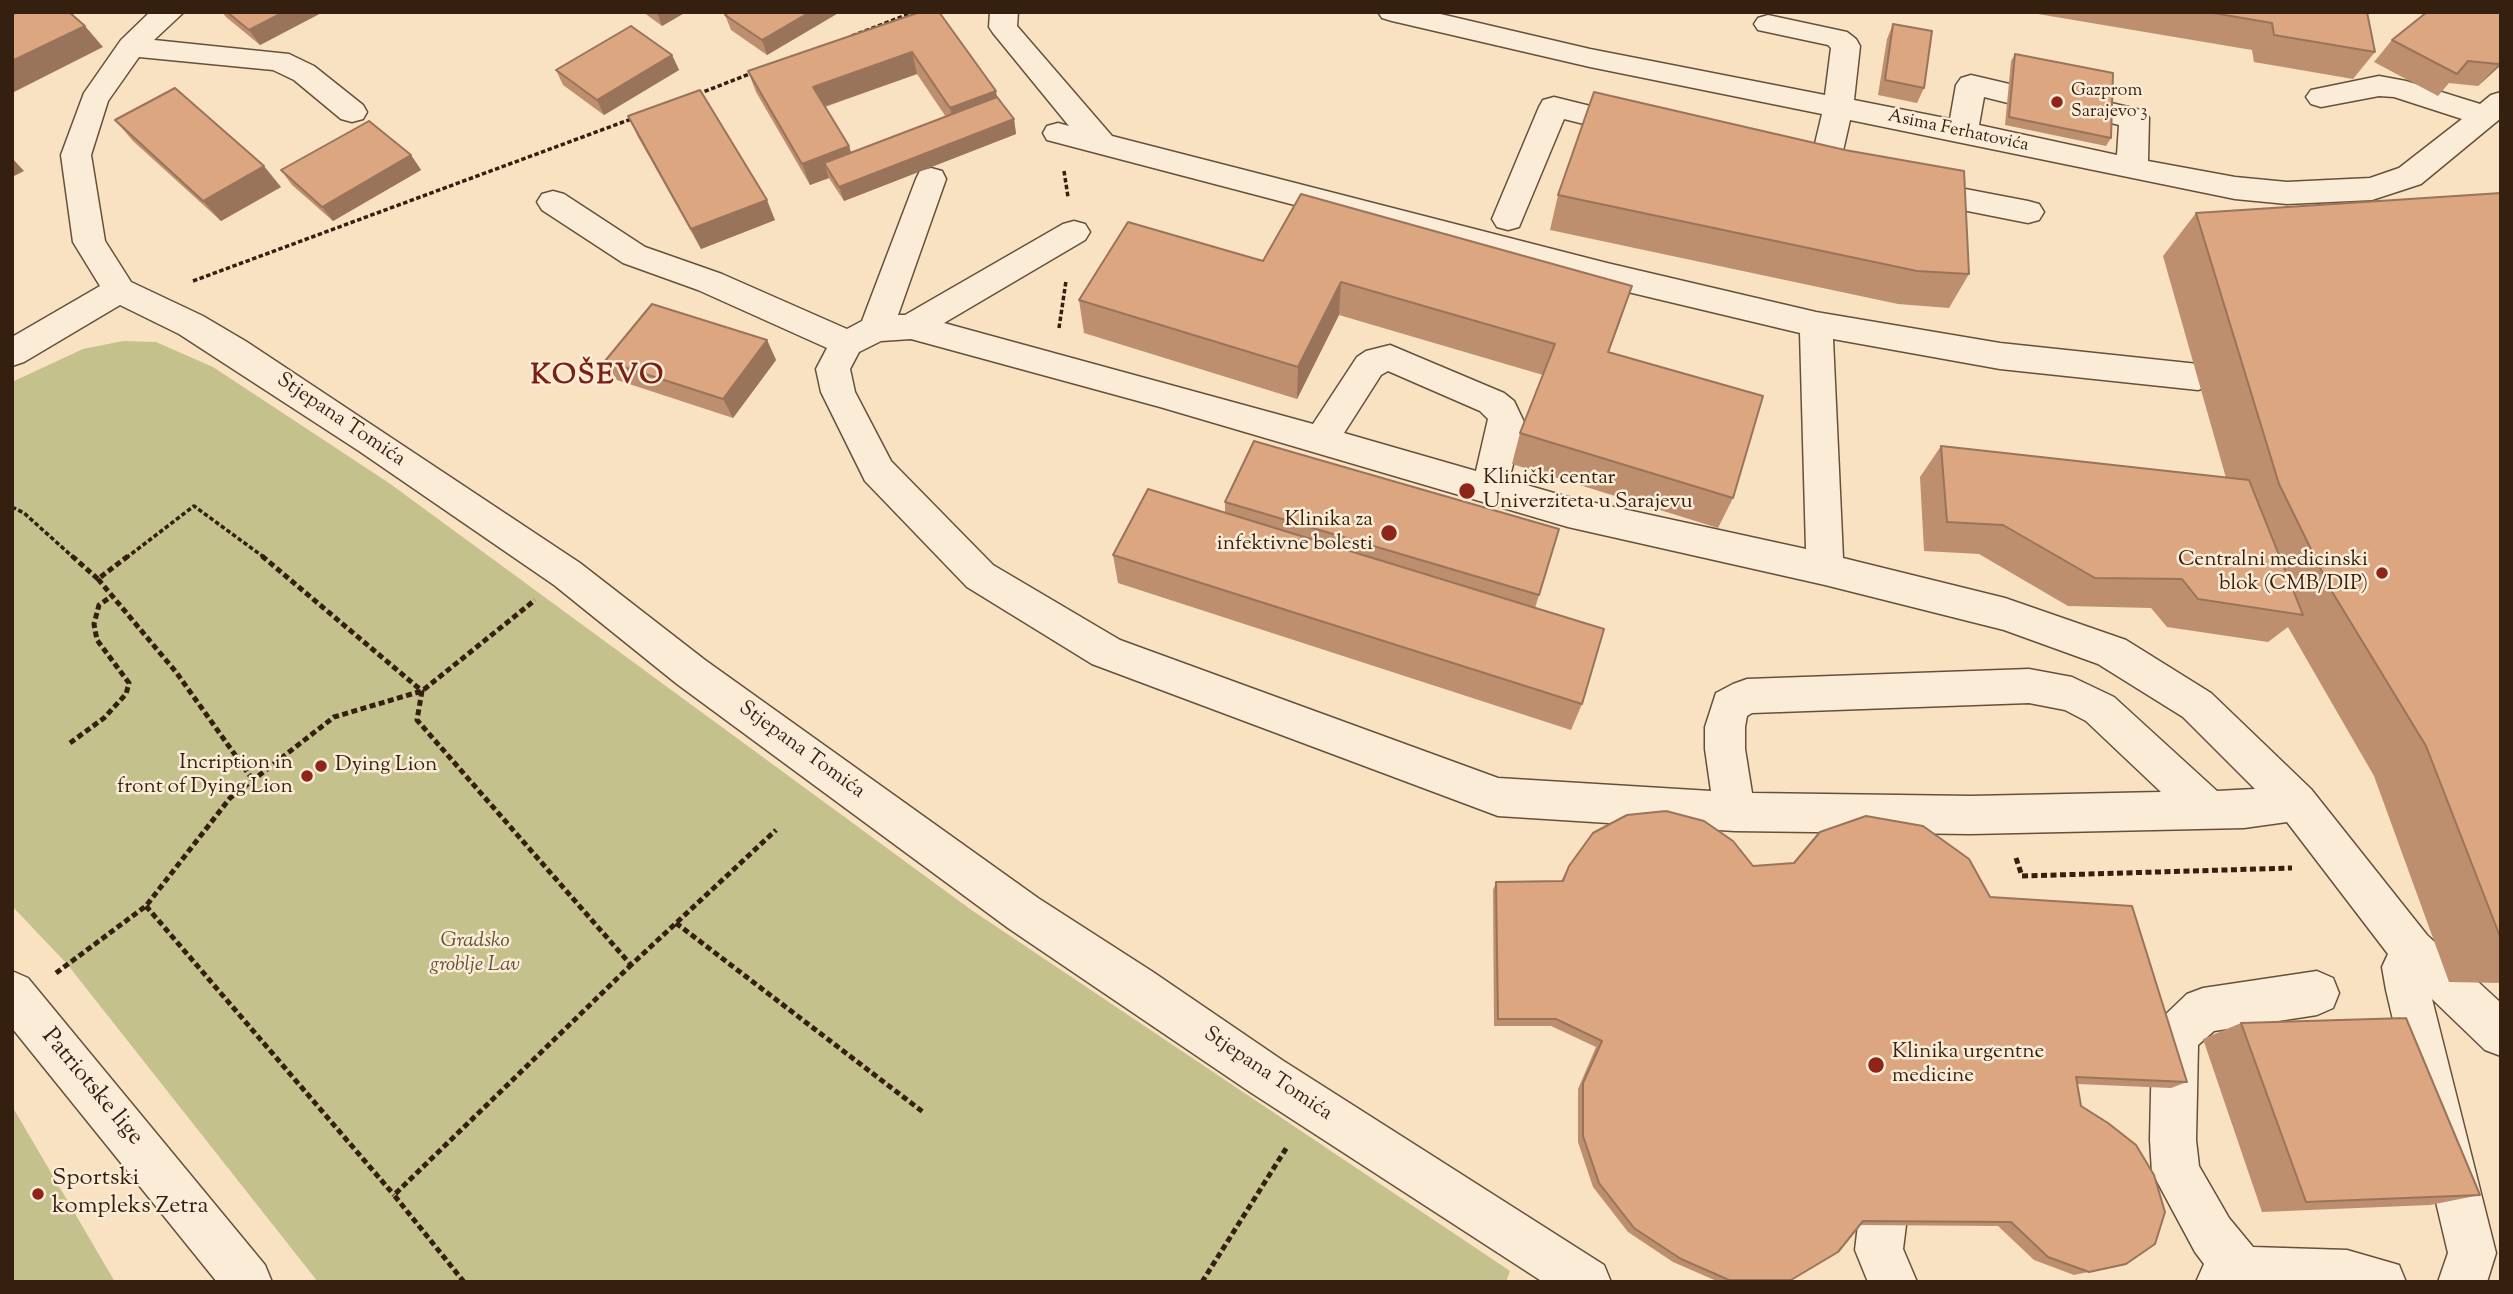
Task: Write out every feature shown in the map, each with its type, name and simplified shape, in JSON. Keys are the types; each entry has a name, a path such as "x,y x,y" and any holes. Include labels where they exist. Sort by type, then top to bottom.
{"street":[{"path":"12,354 119,290 89,243 76,155 94,100 131,47 155,22 170,12"},
{"path":"1004,12 1003,27 1101,144"},
{"name":"Asima Ferhatovića","path":"1392,12 1583,57 1753,105 1838,107 2132,169 2235,188 2287,193 2372,189 2410,176 2493,109"},
{"path":"1768,24 1837,38 1846,46 1825,173"},
{"path":"131,47 279,61 304,73 352,112"},
{"path":"1963,132 1971,85 2008,93"},
{"path":"2321,97 2379,86 2493,109"},
{"path":"1508,219 1554,107 1661,133"},
{"path":"2107,112 2134,118 2132,169"},
{"path":"1058,133 1593,272 1816,324 2000,356 2198,377"},
{"path":"878,333 931,179"},
{"path":"1891,186 2028,212"},
{"path":"553,202 634,255 710,282 878,333 1160,394 1568,512 1825,569 2005,614 2112,652 2197,705 2296,802 2412,950 2499,1030"},
{"path":"1074,232 878,333 833,369 838,392 878,471 980,576 1106,652 1498,797 1735,811 1999,815 2244,809 2296,802"},
{"name":"Stjepana Tomića","path":"119,290 170,314 235,351 567,574 691,672 1023,913 1266,1076 1587,1282"},
{"path":"1816,324 1825,569"},
{"path":"1321,441 1370,366 1378,360 1390,358 1492,402 1502,411 1507,422 1489,490"},
{"path":"1735,811 1725,749 1725,727 1731,705 1747,696 2029,686 2072,694 2099,709 2208,809"},
{"path":"2412,950 2404,967 2408,990 2472,1254 2462,1282"},
{"path":"2317,993 2203,1010 2181,1031 2175,1048 2173,1140 2176,1172 2213,1235 2230,1276 2347,1274 2382,1282"},
{"name":"Patriotske lige","path":"16,997 248,1282"},
{"path":"1882,1226 1880,1250 1893,1282"}],"path":[{"path":"850,36 914,12"},
{"path":"696,94 760,70"},
{"path":"119,290 197,281 645,114"},
{"path":"98,579 194,506 272,563 422,691"},
{"path":"12,507 24,513 98,579 176,672 253,780"},
{"path":"16,997 146,906 229,798 334,717 422,691 567,574"},
{"path":"70,743 104,718 126,694 129,682 97,640 94,624 99,605 112,596"},
{"path":"422,691 417,720 631,965"},
{"path":"1999,815 2022,876 2297,868"},
{"path":"394,1195 631,965 776,830"},
{"path":"146,906 394,1195 464,1282"},
{"path":"676,923 923,1112"},
{"path":"1202,1282 1287,1147"}],"green space":[{"name":"Gradsko groblje Lav","path":"123,341 156,342 213,367 389,483 970,909 1510,1271 1506,1282 318,1282 67,964 12,906 12,382 83,349"},
{"name":"Sportski kompleks Zetra","path":"12,1106 115,1282 12,1282"}],"building":[{"path":"17,12 69,12 85,26 12,61 12,15"},
{"path":"227,12 284,12 249,30"},
{"path":"729,12 810,12 762,40 725,15"},
{"path":"920,12 939,12 996,91 950,108 912,52 813,87 849,146 802,164 748,71"},
{"path":"2207,12 2367,12 2375,52 2274,35 2272,23"},
{"path":"2427,12 2501,12 2501,62 2468,61 2457,74 2392,40"},
{"path":"1893,24 1932,31 1924,88 1885,80"},
{"path":"631,26 672,55 597,100 556,70"},
{"name":"Gazprom Sarajevo 3","path":"2015,54 2113,73 2111,138 2009,117"},
{"path":"175,88 264,166 203,201 115,120"},
{"path":"700,90 767,200 691,229 628,116"},
{"path":"1594,92 1845,150 1964,171 1969,274 1917,271 1558,195"},
{"path":"997,97 1014,119 839,187 824,163"},
{"path":"369,121 411,155 322,207 281,170"},
{"name":"Centralni medicinski blok (CMB/DIP)","path":"2501,193 2501,939 2426,746 2331,590 2279,484 2196,213"},
{"path":"1301,194 1632,286 1608,352 1763,396 1733,498 1520,433 1555,344 1341,282 1298,367 1079,300 1128,222 1263,261"},
{"path":"652,304 767,340 723,399 605,361"},
{"name":"Klinika za infektivne bolesti","path":"1254,441 1559,529 1539,595 1225,502"},
{"path":"1941,446 2249,480 2303,615 2198,599 2182,579 2095,578 2003,525 1947,522"},
{"path":"1148,489 1604,629 1582,704 1113,555"},
{"name":"Klinika urgentne medicine","path":"1666,811 1704,821 1733,841 1753,866 1794,863 1820,832 1866,816 1923,826 1969,859 1990,897 2132,906 2187,1082 2076,1077 2081,1106 2136,1145 2154,1175 2165,1212 2155,1244 2126,1264 2089,1272 2048,1257 2011,1222 1863,1221 1838,1252 1791,1280 1729,1280 1681,1259 1634,1228 1599,1183 1583,1136 1583,1083 1602,1041 1556,1019 1498,1019 1496,882 1563,881 1569,866 1593,833 1627,815"},
{"path":"2406,1018 2480,1195 2306,1202 2241,1023"}],"place":[{"name":"Gazprom Sarajevo 3","path":"2057,102"},
{"name":"Klinički centar Univerziteta u Sarajevu","path":"1467,491"},
{"name":"Klinika za infektivne bolesti","path":"1389,533"},
{"name":"Centralni medicinski blok (CMB/DIP)","path":"2382,573"},
{"name":"Dying Lion","path":"321,766"},
{"name":"Incription in front of Dying Lion","path":"307,776"},
{"name":"Klinika urgentne medicine","path":"1876,1065"},
{"name":"Sportski kompleks Zetra","path":"38,1194"}],"district":[{"name":"KOŠEVO","path":"598,378"}]}
